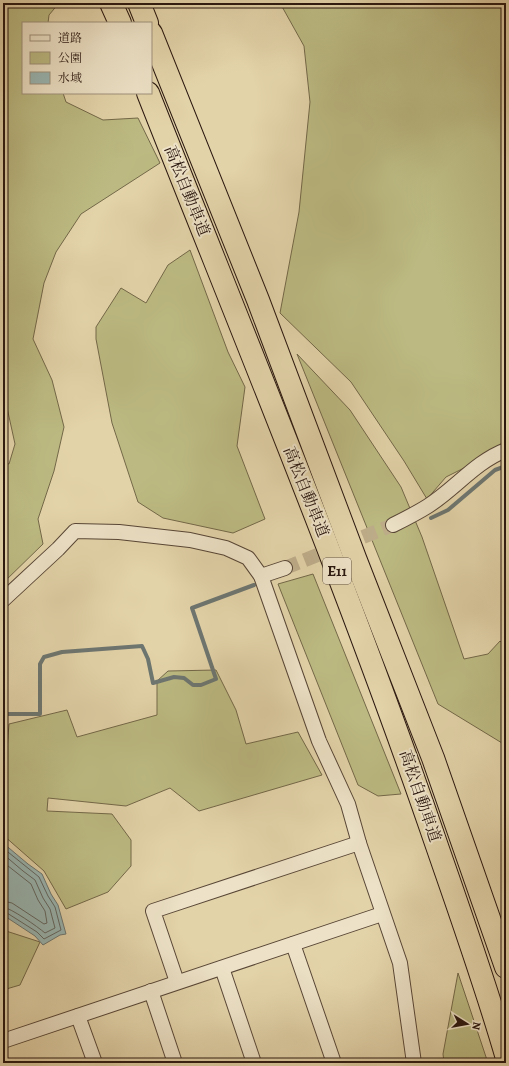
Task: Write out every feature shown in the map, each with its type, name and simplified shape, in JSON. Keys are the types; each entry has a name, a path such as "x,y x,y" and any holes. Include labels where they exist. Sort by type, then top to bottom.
{"highway":[{"path":"112,3 120,22"},
{"path":"139,3 147,22"},
{"name":"高松自動車道","path":"152,35 258,300 433,758 506,967"},
{"name":"高松自動車道","path":"148,94 334,564 400,738 491,1002 506,1056"}],"street":[{"path":"393,525 429,506 480,464 506,450"},
{"path":"3,600 58,549 75,531 118,532 190,540 226,548 248,558 261,576 319,741 348,804 382,914 400,963 414,1063"},
{"path":"261,576 286,568"},
{"path":"177,982 153,911 359,843"},
{"path":"3,1041 382,914"},
{"path":"293,944 334,1063"},
{"path":"222,968 254,1063"},
{"path":"151,991 175,1063"},
{"path":"78,1016 95,1063"}],"green space":[{"path":"3,3 59,3 49,15 48,22 22,22 22,94 63,94 66,102 103,120 138,118 160,163 81,214 56,252 44,283 33,339 52,380 64,427 54,471 38,519 43,544 3,583 3,462 9,464 15,444 6,403 6,375 3,368"},
{"path":"280,3 506,3 506,447 446,477 427,499 404,461 351,382 280,313 299,212 310,102 304,46"},
{"path":"190,250 228,352 245,387 237,446 265,519 233,533 163,518 138,502 112,423 96,339 96,327 121,288 146,303 168,265"},
{"path":"297,354 350,410 401,487 422,537 464,659 488,654 500,641 506,647 506,752 502,743 438,704"},
{"path":"313,574 401,794 378,796 358,785 278,584"},
{"path":"216,670 236,710 246,744 298,732 322,775 199,811 170,788 126,806 48,798 47,811 112,814 131,840 131,866 108,892 66,909 44,871 3,835 3,765 6,763 9,724 67,710 77,737 157,715 157,681 168,671"},
{"path":"3,930 40,942 20,985 3,990"},
{"path":"458,973 488,1063 444,1063 443,1054"}],"water":[{"path":"3,843 42,874 58,905 66,934 60,935 43,945 35,936 3,915"}],"waterway":[{"path":"431,518 448,510 495,470 506,466"},
{"path":"3,714 40,714 40,664 44,657 62,652 142,646 148,659 153,683 174,677 184,678 193,685 201,685 216,679 192,608 254,585"}],"tunnel":[{"path":"285,568 393,525"}]}
